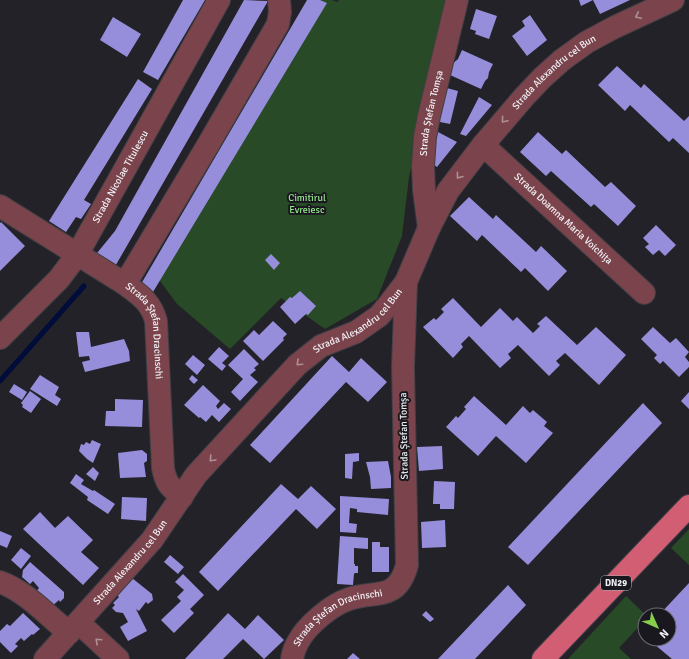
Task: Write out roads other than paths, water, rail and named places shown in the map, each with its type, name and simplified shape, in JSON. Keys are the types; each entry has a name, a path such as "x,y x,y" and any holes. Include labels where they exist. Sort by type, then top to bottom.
{"main road":[{"name":"DN29","path":"543,659 689,506"}],"street":[{"name":"Strada Nicolae Titulescu","path":"0,338 59,279 77,255 219,0"},
{"path":"125,284 278,24 280,12 279,0"},
{"name":"Strada Ștefan Tomșa","path":"429,228 424,190 423,166 425,137 428,116 457,0"},
{"name":"Strada Alexandru cel Bun","path":"45,659 152,540 196,475 297,365 321,346 356,332 379,316 406,282 429,228 448,192 483,145 542,78 562,60 594,38 673,0"},
{"name":"Strada Doamna Maria Voichița","path":"483,145 644,293"},
{"name":"Strada Ștefan Dracinschi","path":"0,206 125,284 139,294 149,304 154,312 156,329 165,479 168,485 182,497"},
{"name":"Strada Ștefan Tomșa","path":"396,586 404,575 407,565 403,367 406,282"},
{"path":"0,582 12,586 118,659"},
{"name":"Strada Ștefan Dracinschi","path":"292,659 297,643 304,632 316,620 332,608 349,599 386,592 396,586"}],"waterway":[{"path":"0,381 84,286"}],"park label":[{"name":"Cimitirul Evreiesc","path":"307,204"}]}
